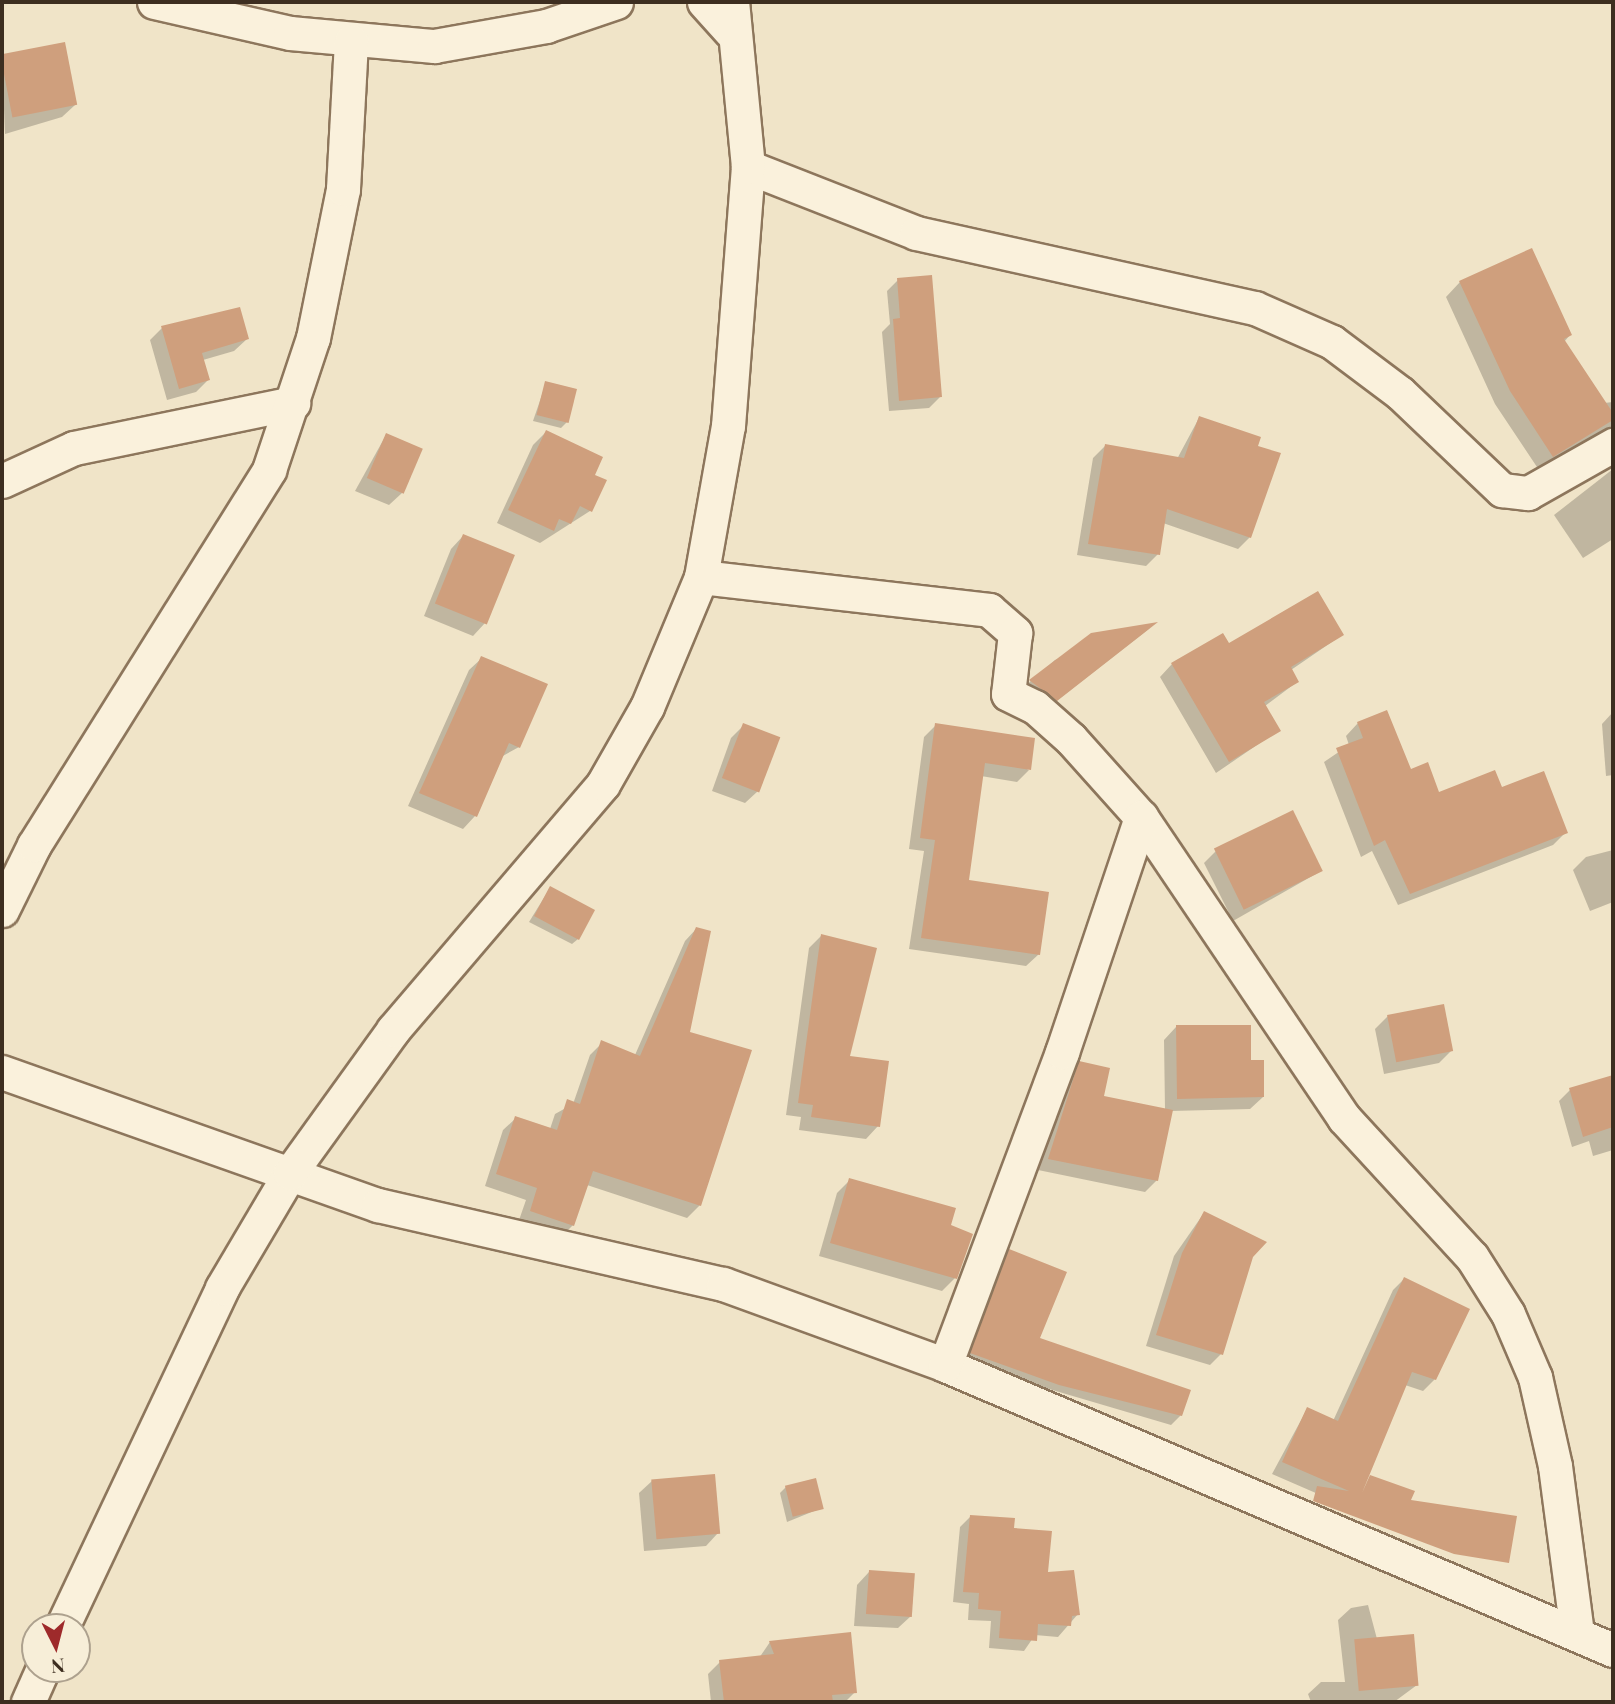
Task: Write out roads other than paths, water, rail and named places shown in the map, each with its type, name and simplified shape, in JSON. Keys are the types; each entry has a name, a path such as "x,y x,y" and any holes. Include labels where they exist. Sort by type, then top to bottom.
{"street":[{"path":"154,2 351,41 434,46 546,26 616,2"},
{"path":"69,1613 222,1288 290,1173 393,1030 603,784 647,706 701,577 728,426 748,167 732,17 704,2"},
{"path":"2,910 34,845 237,528 269,470 313,338 343,189 353,92 351,41"},
{"path":"748,167 916,233 1255,308 1332,342 1400,393 1503,490 1528,493 1613,445"},
{"path":"2,481 74,448 293,403"},
{"path":"701,577 989,610 1015,633 1009,694 1035,706 1071,739 1141,817 1344,1118 1472,1257 1508,1314 1535,1377 1555,1466 1577,1632"},
{"path":"945,1365 1062,1052 1141,817"},
{"path":"2,1072 378,1205 723,1284 945,1365 1577,1632 1613,1650"},
{"path":"28,1702 37,1683"}]}
